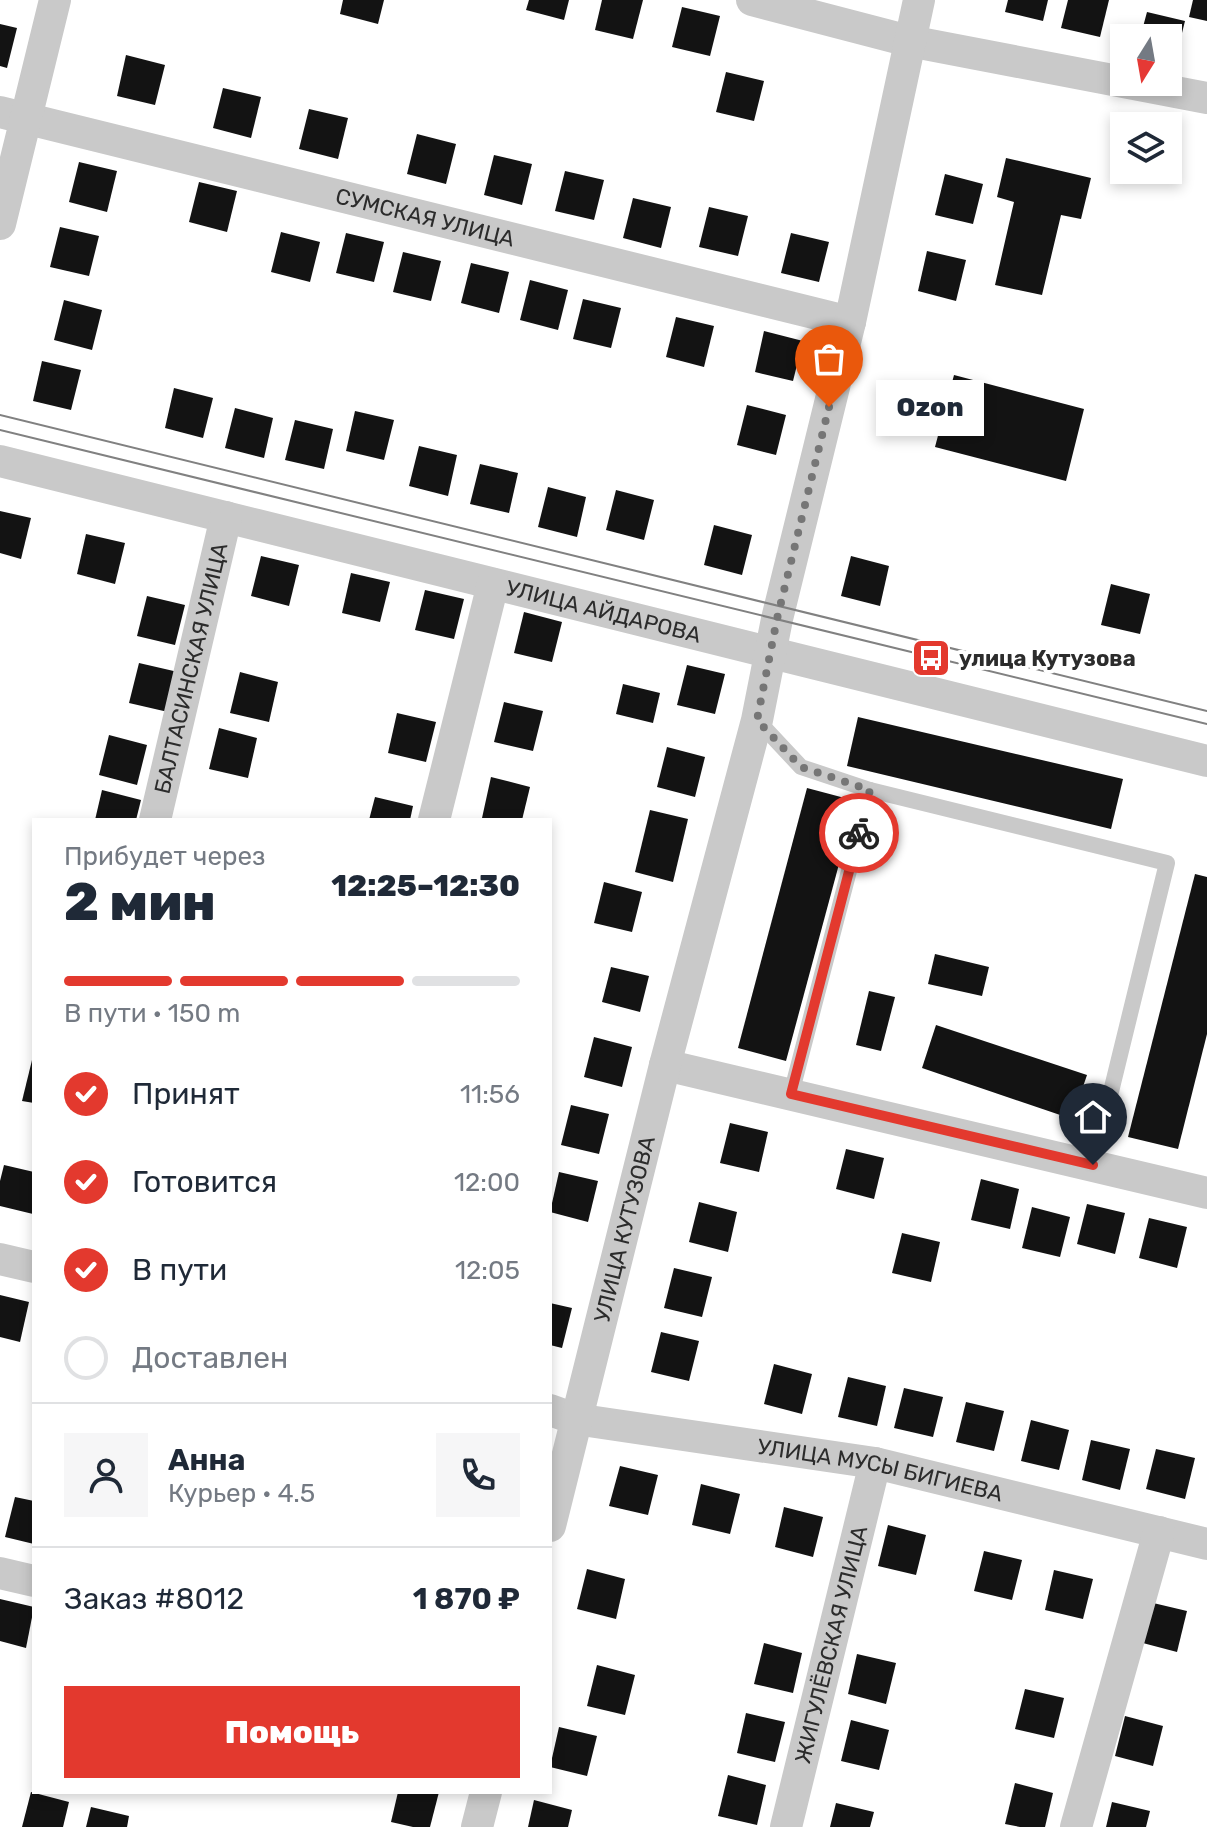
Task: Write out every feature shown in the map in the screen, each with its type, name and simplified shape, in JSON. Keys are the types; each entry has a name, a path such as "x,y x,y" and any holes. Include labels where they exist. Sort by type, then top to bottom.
{"street":[{"path":"0,224 13,115 55,0"},
{"path":"752,0 909,41 1207,98"},
{"name":"УЛИЦА КУТУЗОВА","path":"552,1509 563,1414 665,1065 757,720 770,651 850,322 919,0"},
{"name":"СУМСКАЯ УЛИЦА","path":"13,115 850,322"},
{"name":"УЛИЦА АЙДАРОВА","path":"0,461 1207,761"},
{"name":"БАЛТАСИНСКАЯ УЛИЦА","path":"155,818 226,517"},
{"path":"434,818 493,584"},
{"path":"665,1065 1207,1193"},
{"path":"0,1259 32,1267"},
{"name":"УЛИЦА МУСЫ БИГИЕВА","path":"563,1414 875,1463 1207,1544"},
{"name":"ЖИГУЛЁВСКАЯ УЛИЦА","path":"786,1827 875,1463"},
{"path":"1076,1827 1159,1532"},
{"path":"0,1573 32,1581"},
{"path":"477,1827 485,1794"}],"lane":[{"path":"757,720 801,767 870,790 1167,863 1093,1165"},
{"path":"791,1094 870,790"}],"building":[{"path":"343,0 384,0 378,24 340,14"},
{"path":"529,0 569,0 564,20 526,10"},
{"path":"602,0 643,0 633,39 595,30"},
{"path":"1008,0 1048,0 1043,21 1005,12"},
{"path":"1068,0 1109,0 1100,37 1061,28"},
{"path":"1193,0 1207,0 1207,21 1189,17"},
{"path":"682,7 720,16 710,56 672,47"},
{"path":"1147,12 1185,21 1182,33 1182,24 1144,24"},
{"path":"0,24 17,28 7,68 0,66"},
{"path":"126,55 165,65 155,105 117,96"},
{"path":"726,72 764,81 754,121 716,112"},
{"path":"223,88 261,97 251,138 213,128"},
{"path":"309,109 348,118 338,159 299,149"},
{"path":"417,134 456,144 446,184 407,174"},
{"path":"494,155 532,164 522,205 484,195"},
{"path":"1006,158 1091,178 1081,219 1061,215 1042,295 995,285 1014,202 997,197"},
{"path":"79,162 117,171 107,212 69,202"},
{"path":"565,171 604,180 594,220 555,211"},
{"path":"945,174 983,184 973,224 935,215"},
{"path":"199,182 237,191 227,232 189,222"},
{"path":"633,198 671,207 661,248 623,238"},
{"path":"709,207 748,216 738,256 699,247"},
{"path":"60,227 99,236 89,276 50,267"},
{"path":"281,232 320,242 310,282 271,272"},
{"path":"346,233 384,242 374,282 336,273"},
{"path":"791,233 829,242 819,282 781,273"},
{"path":"927,251 966,260 956,301 918,291"},
{"path":"403,252 441,261 431,301 393,292"},
{"path":"471,263 509,272 499,313 461,303"},
{"path":"530,280 568,290 558,330 520,320"},
{"path":"583,299 621,308 611,348 573,339"},
{"path":"64,300 102,310 92,350 54,340"},
{"path":"676,317 714,326 704,367 666,357"},
{"path":"764,331 803,341 793,381 755,372"},
{"path":"42,361 81,370 71,410 33,401"},
{"path":"954,375 1084,409 1066,481 935,447"},
{"path":"174,388 213,398 203,438 165,428"},
{"path":"747,405 786,415 776,455 737,445"},
{"path":"235,408 273,418 264,458 225,448"},
{"path":"355,411 394,420 384,460 346,451"},
{"path":"295,420 333,429 324,469 285,460"},
{"path":"419,446 457,455 448,496 409,486"},
{"path":"480,464 518,473 509,513 470,504"},
{"path":"548,487 586,497 577,537 538,527"},
{"path":"616,490 654,500 644,540 606,530"},
{"path":"0,511 31,518 21,559 0,553"},
{"path":"714,525 752,535 742,575 704,565"},
{"path":"86,534 125,543 115,584 77,574"},
{"path":"261,556 299,565 289,606 251,596"},
{"path":"851,556 889,566 880,606 841,596"},
{"path":"351,573 390,582 380,622 342,613"},
{"path":"1111,584 1150,594 1140,634 1101,625"},
{"path":"425,590 464,599 454,639 415,630"},
{"path":"147,596 185,605 175,645 137,636"},
{"path":"524,612 562,622 552,662 514,653"},
{"path":"139,663 178,672 168,712 129,703"},
{"path":"687,665 725,674 715,714 677,705"},
{"path":"240,672 278,682 269,722 230,713"},
{"path":"623,684 660,693 653,723 616,714"},
{"path":"504,702 543,711 533,751 494,742"},
{"path":"397,713 436,722 426,762 388,753"},
{"path":"858,717 1123,779 1111,829 847,766"},
{"path":"219,728 257,738 248,778 209,769"},
{"path":"109,735 147,745 137,785 99,775"},
{"path":"667,747 705,757 695,797 657,787"},
{"path":"491,777 530,787 522,818 482,818"},
{"path":"807,788 856,801 786,1061 738,1048"},
{"path":"102,790 141,800 136,818 95,818"},
{"path":"375,797 413,806 410,818 370,818"},
{"path":"650,810 688,819 673,882 635,872"},
{"path":"1195,874 1207,877 1207,1034 1178,1149 1128,1137"},
{"path":"604,882 642,892 632,932 594,923"},
{"path":"935,954 989,967 982,996 928,984"},
{"path":"611,967 649,976 640,1012 602,1002"},
{"path":"869,991 895,997 881,1051 856,1045"},
{"path":"936,1025 1087,1075 1072,1119 922,1068"},
{"path":"594,1037 632,1047 622,1087 584,1077"},
{"path":"32,1060 32,1103 22,1101"},
{"path":"571,1105 609,1114 599,1154 561,1145"},
{"path":"730,1123 768,1132 759,1172 720,1163"},
{"path":"846,1149 884,1158 874,1199 836,1189"},
{"path":"4,1165 32,1172 32,1214 0,1206 0,1181"},
{"path":"559,1172 598,1181 588,1222 552,1213"},
{"path":"981,1179 1019,1189 1010,1229 971,1220"},
{"path":"699,1202 737,1212 728,1252 689,1242"},
{"path":"1087,1204 1125,1213 1115,1254 1077,1244"},
{"path":"1032,1207 1070,1217 1060,1257 1022,1248"},
{"path":"1149,1218 1187,1227 1177,1268 1139,1258"},
{"path":"902,1233 940,1242 931,1282 892,1273"},
{"path":"674,1268 712,1277 702,1317 664,1308"},
{"path":"0,1295 29,1302 20,1342 0,1337"},
{"path":"552,1303 572,1308 562,1348 552,1346"},
{"path":"661,1332 699,1341 689,1381 651,1372"},
{"path":"774,1364 812,1374 802,1414 764,1404"},
{"path":"848,1377 886,1386 877,1426 838,1417"},
{"path":"904,1388 943,1397 933,1437 894,1428"},
{"path":"966,1402 1004,1411 994,1451 956,1442"},
{"path":"1031,1420 1069,1430 1059,1470 1021,1461"},
{"path":"1091,1440 1130,1449 1120,1490 1082,1480"},
{"path":"1156,1449 1195,1458 1185,1499 1146,1489"},
{"path":"620,1466 658,1475 648,1515 609,1506"},
{"path":"701,1484 740,1494 730,1534 692,1525"},
{"path":"15,1497 32,1501 32,1544 5,1537"},
{"path":"784,1507 823,1517 813,1557 775,1547"},
{"path":"888,1525 926,1535 916,1575 878,1566"},
{"path":"984,1551 1022,1560 1012,1600 974,1591"},
{"path":"587,1569 625,1579 616,1619 577,1609"},
{"path":"1054,1570 1093,1579 1083,1619 1045,1610"},
{"path":"0,1599 32,1607 26,1648 0,1641"},
{"path":"1149,1602 1187,1611 1177,1652 1139,1642"},
{"path":"764,1643 802,1653 793,1693 754,1684"},
{"path":"857,1654 896,1663 886,1704 848,1694"},
{"path":"597,1665 635,1675 625,1715 587,1706"},
{"path":"1025,1689 1064,1698 1054,1738 1015,1729"},
{"path":"746,1713 785,1722 775,1762 737,1753"},
{"path":"1125,1716 1163,1726 1153,1766 1115,1756"},
{"path":"851,1720 889,1730 879,1770 841,1761"},
{"path":"559,1727 597,1736 587,1776 552,1767"},
{"path":"728,1775 766,1785 757,1825 718,1816"},
{"path":"1015,1783 1053,1793 1045,1827 1005,1824"},
{"path":"31,1792 69,1802 63,1827 22,1827"},
{"path":"398,1794 438,1794 430,1827 391,1822"},
{"path":"534,1800 572,1810 568,1827 528,1827"},
{"path":"1112,1802 1150,1811 1146,1827 1106,1827"},
{"path":"836,1803 874,1812 870,1827 830,1827"},
{"path":"91,1807 129,1816 127,1827 86,1827"}],"tram line":[{"path":"0,415 1207,711"},
{"path":"0,430 1207,724"}],"way so far":[{"path":"829,407 777,619 757,720 801,767 870,790 859,833"}],"place":[{"name":"Ozon","path":"829,407"},
{"name":"улица Кутузова","path":"931,658"}],"route":[{"path":"859,833 791,1094 1093,1165"}]}
